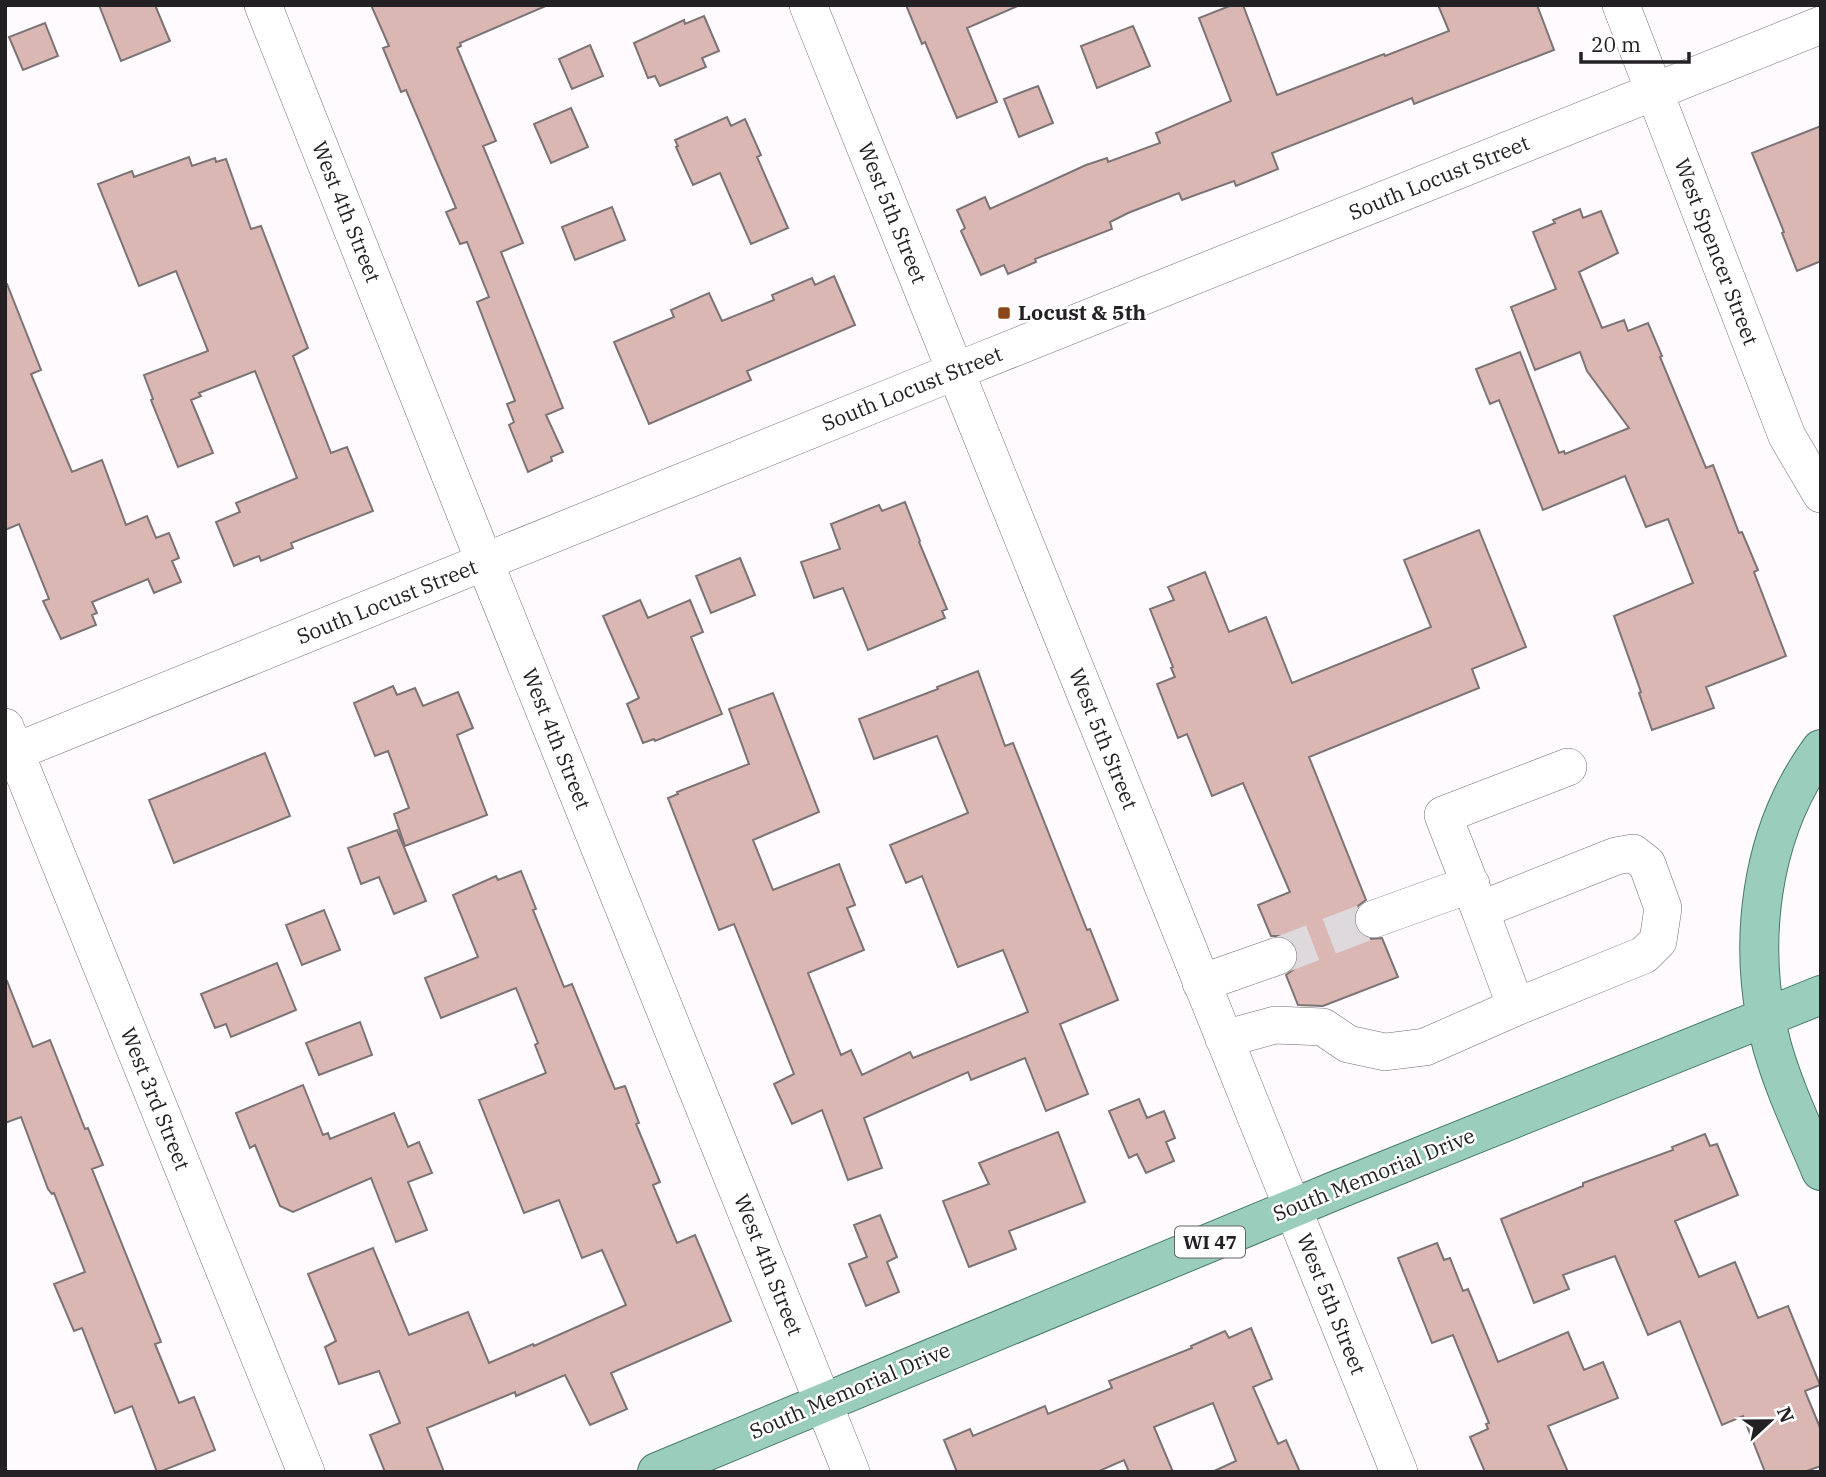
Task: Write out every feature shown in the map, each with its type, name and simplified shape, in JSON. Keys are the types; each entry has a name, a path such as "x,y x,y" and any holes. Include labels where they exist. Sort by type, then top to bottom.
{"main road":[{"path":"1821,749 1778,826 1766,874 1760,919 1766,1017 1783,1079 1821,1171"},
{"name":"South Memorial Drive","path":"657,1472 1292,1208 1821,995"}],"street":[{"name":"West 4th Street","path":"263,5 851,1472"},
{"name":"West 5th Street","path":"808,5 1399,1472"},
{"name":"West Spencer Street","path":"1621,5 1787,436 1821,494"},
{"name":"South Locust Street","path":"9,745 485,563 1821,25"},
{"name":"West 3rd Street","path":"9,745 306,1472"},
{"path":"1516,1007 1443,816 1568,767"},
{"path":"1224,1039 1275,1025 1323,1027 1348,1044 1385,1052 1425,1047 1644,955 1658,941 1663,908 1647,863 1633,853 1475,897 1374,919"},
{"path":"1201,982 1279,956"}],"building":[{"path":"99,5 155,5 170,41 121,61"},
{"path":"371,5 548,5 460,43 461,46 457,48 496,141 483,146 523,243 501,252 563,408 546,415 563,452 551,457 552,461 528,472 509,425 514,422 507,404 515,401 477,302 489,297 467,242 460,244 446,212 456,208 406,90 401,92 383,48 389,46"},
{"path":"906,5 1020,5 967,28 997,102 957,118"},
{"path":"1232,5 1243,5 1277,95 1449,31 1438,5 1537,5 1554,50 1414,104 1412,98 1272,153 1278,169 1236,186 1234,181 1182,200 1179,193 1110,222 1112,229 1035,259 1036,262 1008,274 1004,265 981,275 961,231 965,228 957,210 985,197 990,209 1086,165 1107,158 1108,162 1160,143 1156,133 1231,101 1199,18"},
{"path":"704,16 719,51 702,58 706,67 660,86 655,76 648,78 634,43 684,20 685,24"},
{"path":"45,23 58,56 23,70 9,37"},
{"path":"1133,26 1150,66 1097,88 1081,46"},
{"path":"590,45 603,76 572,89 559,59"},
{"path":"1038,86 1053,123 1019,137 1004,99"},
{"path":"571,108 588,147 551,163 534,124"},
{"path":"727,117 731,126 745,119 761,155 757,157 788,228 751,244 720,173 693,185 676,147 678,146 675,140"},
{"path":"1821,126 1821,261 1797,271 1752,153"},
{"path":"189,157 192,166 215,158 216,162 226,159 251,229 261,226 308,348 293,356 331,453 347,447 373,511 291,543 293,548 261,561 259,556 234,566 216,522 240,512 236,503 297,478 255,371 199,393 201,396 191,400 213,453 178,467 151,400 153,399 144,375 208,351 176,271 139,286 98,184 132,171 134,177"},
{"path":"612,207 625,240 575,260 562,227"},
{"path":"1580,209 1583,218 1601,211 1618,253 1579,272 1602,328 1624,320 1628,331 1648,323 1706,468 1713,465 1739,533 1742,532 1758,570 1754,572 1786,656 1706,687 1714,708 1652,730 1614,616 1693,583 1668,519 1646,527 1625,476 1543,510 1499,400 1490,404 1476,369 1520,352 1559,453 1564,451 1565,454 1629,428 1587,371 1580,352 1535,370 1511,307 1556,289 1533,232"},
{"path":"834,276 855,325 747,371 751,380 649,424 614,342 674,317 671,310 709,293 722,321 774,300 772,295 812,278 815,285"},
{"path":"5,284 41,370 31,374 72,472 102,460 126,525 147,516 156,538 169,533 179,558 172,561 181,582 154,593 148,579 92,602 97,613 92,615 96,625 61,639 43,601 49,599 19,524 5,530"},
{"path":"905,502 947,609 942,611 945,618 868,650 843,588 814,598 801,562 840,549 831,524 879,505 882,511"},
{"path":"1479,530 1526,647 1472,669 1479,688 1309,757 1366,900 1358,906 1354,915 1355,927 1361,935 1370,939 1382,938 1398,977 1323,1006 1298,1005 1286,975 1294,969 1298,961 1298,948 1283,936 1271,936 1258,905 1290,892 1243,783 1212,796 1187,734 1178,738 1157,684 1175,677 1171,668 1173,667 1150,609 1174,600 1168,587 1205,572 1229,632 1266,617 1292,683 1431,627 1404,560"},
{"path":"740,558 755,595 711,613 696,576"},
{"path":"640,600 648,618 690,600 703,632 691,637 722,714 655,741 654,739 643,743 627,704 639,698 603,616"},
{"path":"978,671 1005,746 1013,743 1087,930 1090,929 1118,1000 1060,1024 1088,1094 1046,1111 1025,1058 971,1080 968,1072 864,1118 882,1168 848,1180 822,1110 792,1124 774,1084 794,1074 734,924 719,930 668,798 749,764 729,709 773,693 819,812 753,840 773,890 839,864 855,905 847,908 864,950 808,973 841,1055 851,1050 862,1075 910,1052 913,1058 1028,1012 1003,950 958,967 922,876 906,883 890,845 968,813 937,736 874,759 859,719"},
{"path":"393,686 397,695 415,688 423,706 458,692 473,728 457,735 487,815 405,846 394,814 409,808 388,751 375,756 354,703"},
{"path":"265,753 290,816 174,863 149,800"},
{"path":"397,830 426,901 394,914 379,877 361,884 348,848"},
{"path":"521,871 536,909 533,910 564,987 572,984 615,1089 625,1086 639,1123 636,1124 660,1182 653,1185 677,1243 695,1235 731,1321 611,1373 627,1409 590,1425 565,1375 427,1428 444,1472 385,1472 370,1435 400,1423 379,1371 339,1384 325,1347 336,1341 308,1274 373,1248 409,1335 468,1312 489,1363 626,1305 602,1250 582,1258 559,1200 524,1213 479,1100 546,1073 535,1045 538,1043 516,988 441,1018 425,978 478,957 453,895 496,876 498,880"},
{"path":"324,910 340,950 302,965 286,925"},
{"path":"277,963 296,1010 231,1037 226,1024 215,1028 201,994"},
{"path":"5,981 33,1047 50,1040 85,1129 88,1128 103,1165 92,1169 161,1342 155,1344 179,1403 194,1397 215,1450 159,1472 132,1406 115,1413 82,1328 74,1331 54,1284 85,1272 54,1193 48,1189 21,1117 5,1123"},
{"path":"360,1022 372,1055 319,1075 306,1043"},
{"path":"303,1085 323,1135 328,1133 330,1139 394,1113 408,1147 419,1142 432,1173 408,1182 427,1230 396,1242 371,1178 293,1212 280,1206 255,1145 250,1148 236,1113"},
{"path":"1139,1099 1147,1118 1164,1111 1175,1138 1166,1142 1174,1161 1146,1173 1137,1154 1129,1158 1109,1111"},
{"path":"1058,1132 1085,1202 1009,1231 1016,1249 969,1267 943,1201 989,1184 979,1163"},
{"path":"1705,1134 1710,1146 1717,1144 1738,1195 1675,1221 1699,1277 1735,1262 1758,1318 1788,1306 1820,1385 1805,1391 1821,1430 1821,1466 1804,1472 1765,1472 1743,1416 1722,1425 1680,1321 1648,1335 1615,1256 1563,1275 1569,1289 1534,1303 1501,1219 1583,1186 1583,1183 1673,1150 1672,1147"},
{"path":"880,1215 897,1257 887,1262 899,1292 866,1306 849,1264 867,1257 854,1225"},
{"path":"1437,1243 1444,1260 1450,1258 1463,1291 1468,1289 1498,1362 1568,1332 1584,1370 1603,1362 1618,1398 1548,1426 1568,1472 1485,1472 1470,1437 1488,1429 1486,1424 1489,1423 1453,1335 1432,1343 1398,1258"},
{"path":"1251,1328 1272,1379 1253,1387 1278,1444 1286,1440 1300,1472 1212,1472 1236,1461 1213,1403 1154,1427 1173,1472 1129,1472 1124,1460 1097,1472 957,1472 944,1440 970,1429 973,1436 1045,1406 1048,1414 1112,1388 1109,1381 1192,1348 1191,1346 1225,1331 1229,1338"}],"tunnel":[{"path":"1278,956 1374,919"}],"place":[{"name":"Locust & 5th","path":"1004,313"}]}
